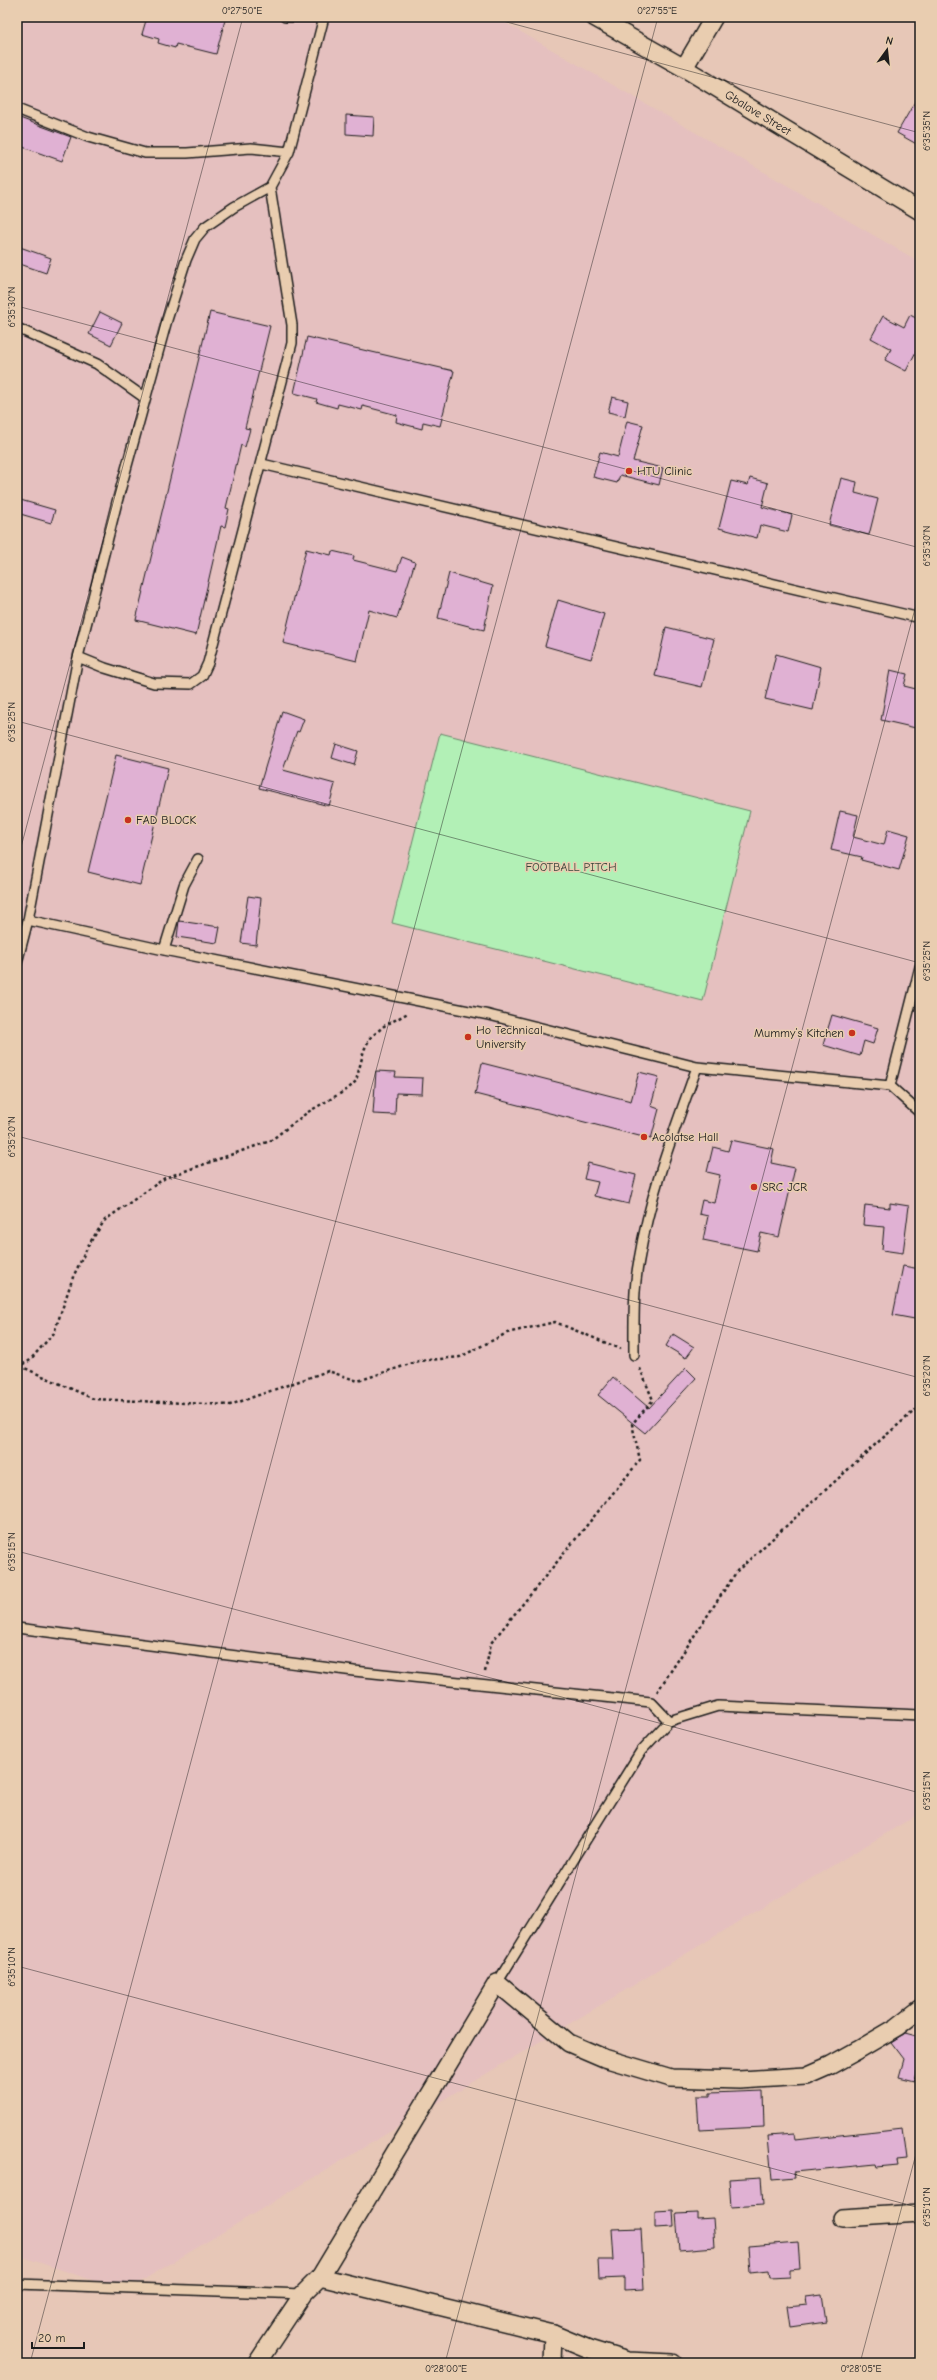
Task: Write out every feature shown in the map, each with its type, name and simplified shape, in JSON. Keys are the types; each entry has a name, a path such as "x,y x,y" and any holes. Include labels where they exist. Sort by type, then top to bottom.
{"street":[{"name":"Gbalave Street","path":"594,17 684,68 920,211"},
{"path":"684,68 714,17"},
{"path":"257,2363 303,2294 320,2277 497,1983 569,2042 604,2058 671,2078 739,2080 806,2076 831,2066 897,2027 920,2009"},
{"path":"842,2218 920,2213"},
{"path":"320,2277 553,2334 589,2349 628,2361 673,2363"},
{"path":"552,2363 553,2334"}],"lane":[{"path":"17,963 28,920 78,657 145,398 167,320 195,239 217,218 270,187 289,152 324,17 285,17"},
{"path":"17,109 88,137 145,153 187,153 251,148 289,152"},
{"path":"78,657 106,668 154,683 191,684 202,676 208,663 262,464 292,343 291,320 270,187"},
{"path":"17,328 97,364 145,398"},
{"path":"262,464 920,618"},
{"path":"164,950 184,885 198,859"},
{"path":"28,920 164,950 489,1015 697,1067 890,1086 920,1113"},
{"path":"890,1086 920,967"},
{"path":"634,1355 634,1311 638,1268 646,1226 663,1160 697,1067"},
{"path":"17,1628 489,1686 651,1702 669,1721"},
{"path":"497,1983 641,1751 669,1721 718,1706 920,1715"},
{"path":"17,2284 303,2294"}],"path":[{"path":"19,1366 29,1361 54,1333 73,1277 89,1244 105,1220 165,1178 270,1140 308,1112 348,1089 356,1081 364,1050 370,1038 384,1026 429,1004"},
{"path":"19,1366 94,1399 230,1405 328,1371 358,1381 419,1361 460,1357 507,1333 555,1322 634,1355 653,1400 632,1424 640,1460 491,1643 485,1670 489,1686"},
{"path":"651,1702 737,1570 920,1406"}],"shaded area":[{"name":"Ho Technical University","path":"17,17 495,17 920,262 920,1813 125,2291 17,2255"}],"green space":[{"name":"FOOTBALL PITCH","path":"440,733 750,811 703,1001 392,923"}],"building":[{"path":"147,17 214,17 225,20 216,54 176,44 175,48 158,43 159,39 142,34"},
{"path":"920,93 920,146 897,133"},
{"path":"346,115 374,117 373,136 346,134"},
{"path":"17,117 71,137 62,161 17,145"},
{"path":"17,246 51,258 46,273 17,263"},
{"path":"100,312 122,323 111,345 89,334"},
{"path":"210,312 270,326 245,428 250,429 245,447 241,445 226,508 229,509 225,527 221,526 196,635 136,620"},
{"path":"910,315 920,320 920,344 906,371 885,360 891,349 871,338 883,316 904,327"},
{"path":"307,337 454,371 440,426 423,422 422,429 396,422 397,415 363,406 362,410 338,404 337,408 316,402 317,399 294,393"},
{"path":"612,397 628,401 625,416 608,412"},
{"name":"HTU Clinic","path":"627,421 643,425 633,461 663,468 659,485 620,475 617,483 593,477 600,452 618,457"},
{"path":"750,478 768,483 762,507 792,515 788,532 760,525 757,538 719,528 731,481 748,485"},
{"path":"841,478 857,482 855,493 878,499 869,535 829,525"},
{"path":"17,499 55,510 51,523 17,513"},
{"path":"306,549 331,555 332,551 354,556 353,560 397,571 402,557 415,562 397,618 369,610 357,661 283,643"},
{"path":"449,573 493,586 484,630 438,618"},
{"path":"558,600 604,614 591,659 545,646"},
{"path":"666,627 714,639 702,687 655,676"},
{"path":"776,654 821,667 813,710 765,699"},
{"path":"890,670 907,674 904,686 920,690 920,729 881,720"},
{"path":"282,711 304,719 299,732 297,731 283,770 335,784 329,806 259,788"},
{"path":"336,744 358,751 354,765 332,758"},
{"name":"FAD BLOCK","path":"116,755 168,768 140,885 88,872"},
{"path":"840,811 858,815 853,837 884,845 888,829 909,835 899,870 861,860 862,857 831,850"},
{"path":"248,896 261,898 256,945 241,943"},
{"path":"179,921 220,927 217,943 177,937"},
{"name":"Mummy’s Kitchen","path":"832,1015 878,1028 873,1044 864,1041 860,1056 823,1045"},
{"name":"Acolatse Hall","path":"482,1063 631,1101 639,1072 659,1077 651,1106 659,1109 651,1139 475,1094"},
{"path":"376,1071 396,1072 395,1077 423,1078 422,1094 396,1093 395,1115 373,1114"},
{"name":"SRC JCR","path":"731,1140 774,1149 771,1163 795,1168 779,1237 761,1233 757,1251 703,1240 708,1216 699,1214 702,1200 714,1203 720,1175 707,1172 713,1147 728,1151"},
{"path":"588,1163 636,1175 629,1204 594,1196 598,1182 584,1179"},
{"path":"890,1203 909,1206 903,1253 882,1250 884,1227 863,1225 865,1205 890,1208"},
{"path":"903,1266 920,1269 920,1320 893,1315"},
{"path":"673,1334 694,1347 686,1358 666,1346"},
{"path":"686,1368 696,1378 645,1433 598,1395 613,1377 649,1408"},
{"path":"905,2033 920,2037 920,2059 915,2081 899,2077 904,2059 891,2042"},
{"path":"763,2091 764,2127 699,2130 697,2096 710,2096 710,2093"},
{"path":"903,2128 907,2159 897,2160 898,2165 877,2167 876,2164 794,2172 795,2178 772,2180 768,2136 794,2134 795,2140"},
{"path":"761,2177 763,2205 731,2207 729,2179"},
{"path":"673,2210 674,2227 655,2228 655,2211"},
{"path":"698,2213 698,2219 713,2218 715,2247 679,2250 676,2214"},
{"path":"641,2228 644,2289 624,2290 624,2278 599,2279 598,2260 614,2260 612,2229"},
{"path":"798,2242 800,2269 789,2270 789,2277 770,2278 769,2271 750,2273 748,2246"},
{"path":"822,2295 826,2322 791,2327 788,2306 807,2304 806,2297"}],"place":[{"name":"HTU Clinic","path":"629,471"},
{"name":"FAD BLOCK","path":"128,820"},
{"name":"Mummy’s Kitchen","path":"852,1033"},
{"name":"Ho Technical University","path":"468,1037"},
{"name":"Acolatse Hall","path":"644,1137"},
{"name":"SRC JCR","path":"754,1187"}]}
